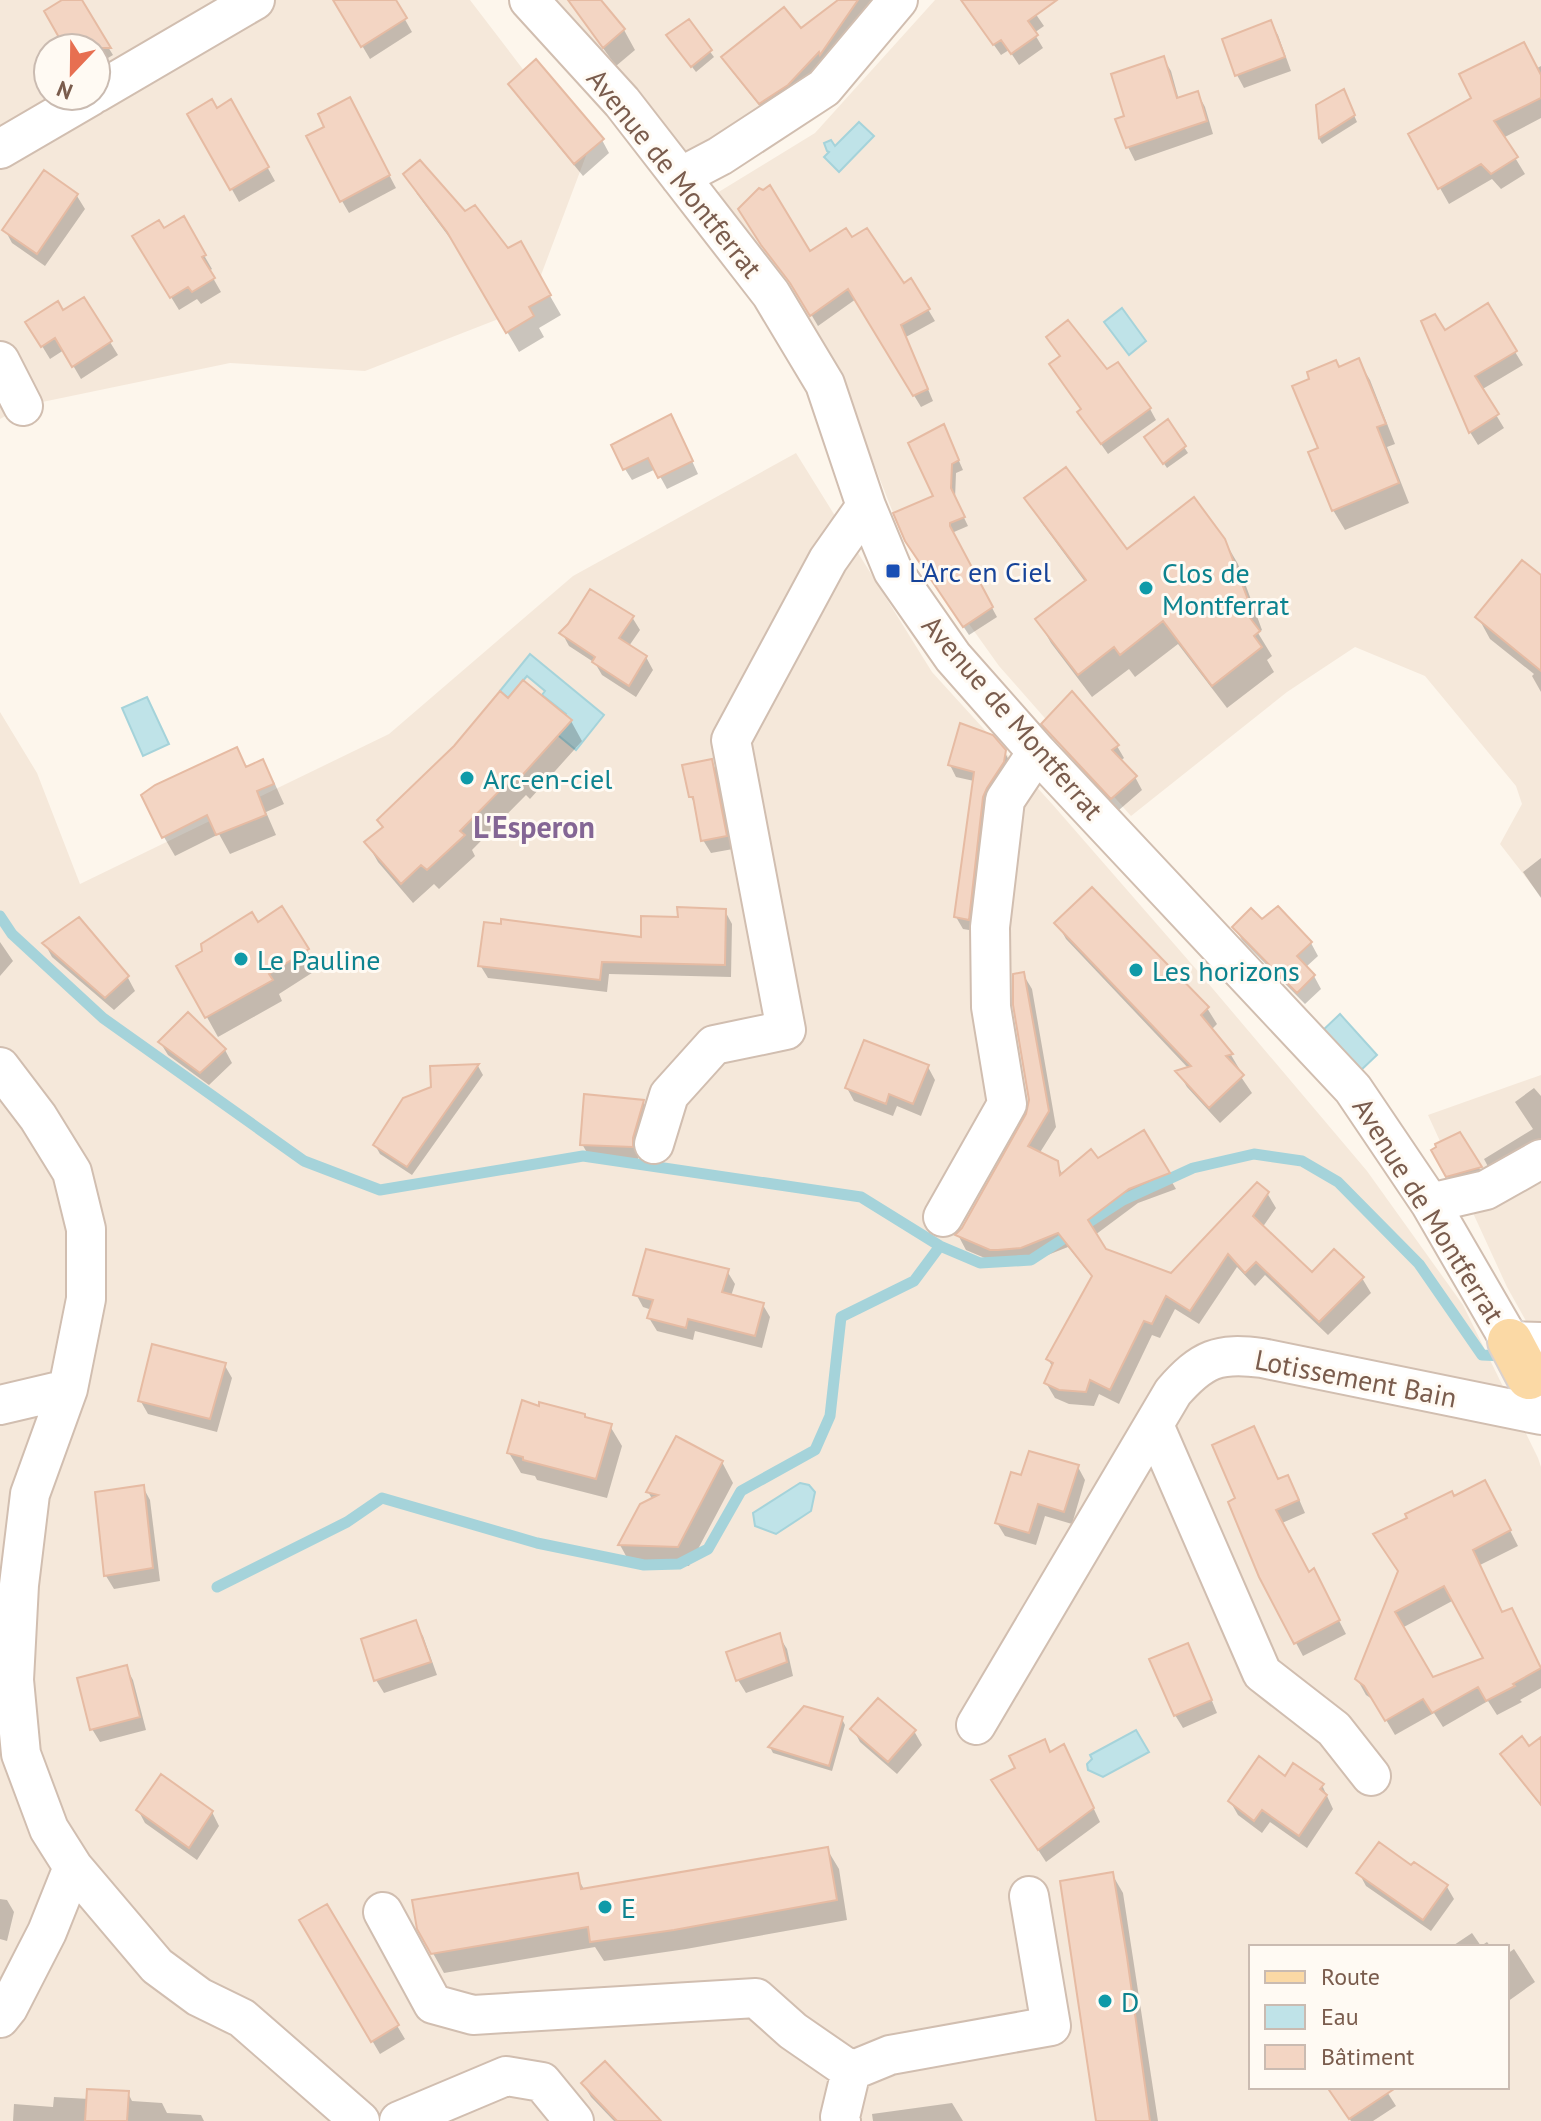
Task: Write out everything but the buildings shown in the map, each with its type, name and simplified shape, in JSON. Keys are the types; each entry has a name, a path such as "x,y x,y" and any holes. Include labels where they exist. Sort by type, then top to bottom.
{"street":[{"path":"112,84 255,0"},
{"name":"Avenue de Montferrat","path":"529,0 622,102 771,294 825,384 866,506 893,571 953,657 1037,752 1353,1089 1430,1203 1529,1371"},
{"path":"680,177 720,156 824,88 898,0"},
{"path":"0,149 64,112"},
{"path":"0,361 23,406"},
{"path":"654,1144 669,1095 714,1045 786,1030 731,740 828,560 866,506"},
{"path":"943,1217 1007,1104 991,1007 990,927 1005,800 1037,752"},
{"path":"0,1067 38,1117 72,1172 86,1229 86,1299 68,1389 30,1494 19,1585 14,1680 21,1754 49,1829 73,1867 157,1966 199,1997 242,2018 360,2121"},
{"path":"1430,1203 1486,1190 1541,1159"},
{"name":"Lotissement Bain","path":"976,1725 1173,1392 1191,1372 1215,1358 1238,1355 1529,1371"},
{"path":"0,1405 68,1389"},
{"path":"1154,1425 1262,1673 1334,1729 1371,1776"},
{"path":"0,2018 47,1932 73,1867"},
{"path":"851,2071 890,2055 1051,2026 1029,1896"},
{"path":"383,1912 433,2004 473,2015 756,1998 793,2031 851,2071"},
{"path":"841,2121 851,2071"},
{"path":"399,2121 506,2076 542,2082 574,2121"}],"shaded area":[{"path":"0,0 470,0 587,153 529,307 365,371 230,363 23,406 0,419"},
{"path":"514,0 878,0 826,70 660,172"},
{"path":"935,0 1541,0 1541,897 1500,844 1522,804 1516,786 1425,676 1355,647 1287,692 1131,816 999,666 897,523 870,454 717,193 815,133"},
{"path":"796,453 932,672 1053,805 1367,1171 1463,1305 1538,1458 1541,1467 1541,2121 0,2121 0,712 37,773 80,884 389,734 573,576"},
{"path":"1541,1075 1541,1348 1507,1287 1428,1115"}],"water":[{"path":"859,122 874,136 839,172 824,157 829,152 824,143 831,140 835,146"},
{"path":"1122,308 1146,341 1129,355 1104,322"},
{"path":"530,654 604,715 576,750 553,731 566,714 542,695 545,691 527,676 508,698 500,691"},
{"path":"147,697 169,744 143,756 122,708"},
{"path":"1340,1014 1377,1055 1359,1072 1321,1032"},
{"path":"800,1483 809,1485 815,1492 811,1511 776,1534 755,1526 753,1513"},
{"path":"1136,1730 1149,1752 1103,1777 1088,1770 1087,1764 1092,1759 1090,1755"}],"waterway":[{"path":"0,916 12,934 103,1018 304,1161 380,1190 583,1156 861,1197 940,1246 980,1263 1031,1260 1123,1200 1193,1168 1254,1154 1302,1161 1338,1182 1419,1264 1482,1355 1504,1356"},
{"path":"217,1587 347,1522 382,1498 537,1543 644,1565 679,1564 708,1549 741,1491 815,1450 830,1416 841,1317 914,1281 940,1246"}],"place":[{"name":"L'Arc en Ciel","path":"893,571"},
{"name":"Clos de Montferrat","path":"1146,588"},
{"name":"Arc-en-ciel","path":"467,778"},
{"name":"Le Pauline","path":"241,959"},
{"name":"Les horizons","path":"1136,970"},
{"name":"E","path":"605,1907"},
{"name":"D","path":"1105,2001"}],"district":[{"name":"L'Esperon","path":"534,826"}]}
